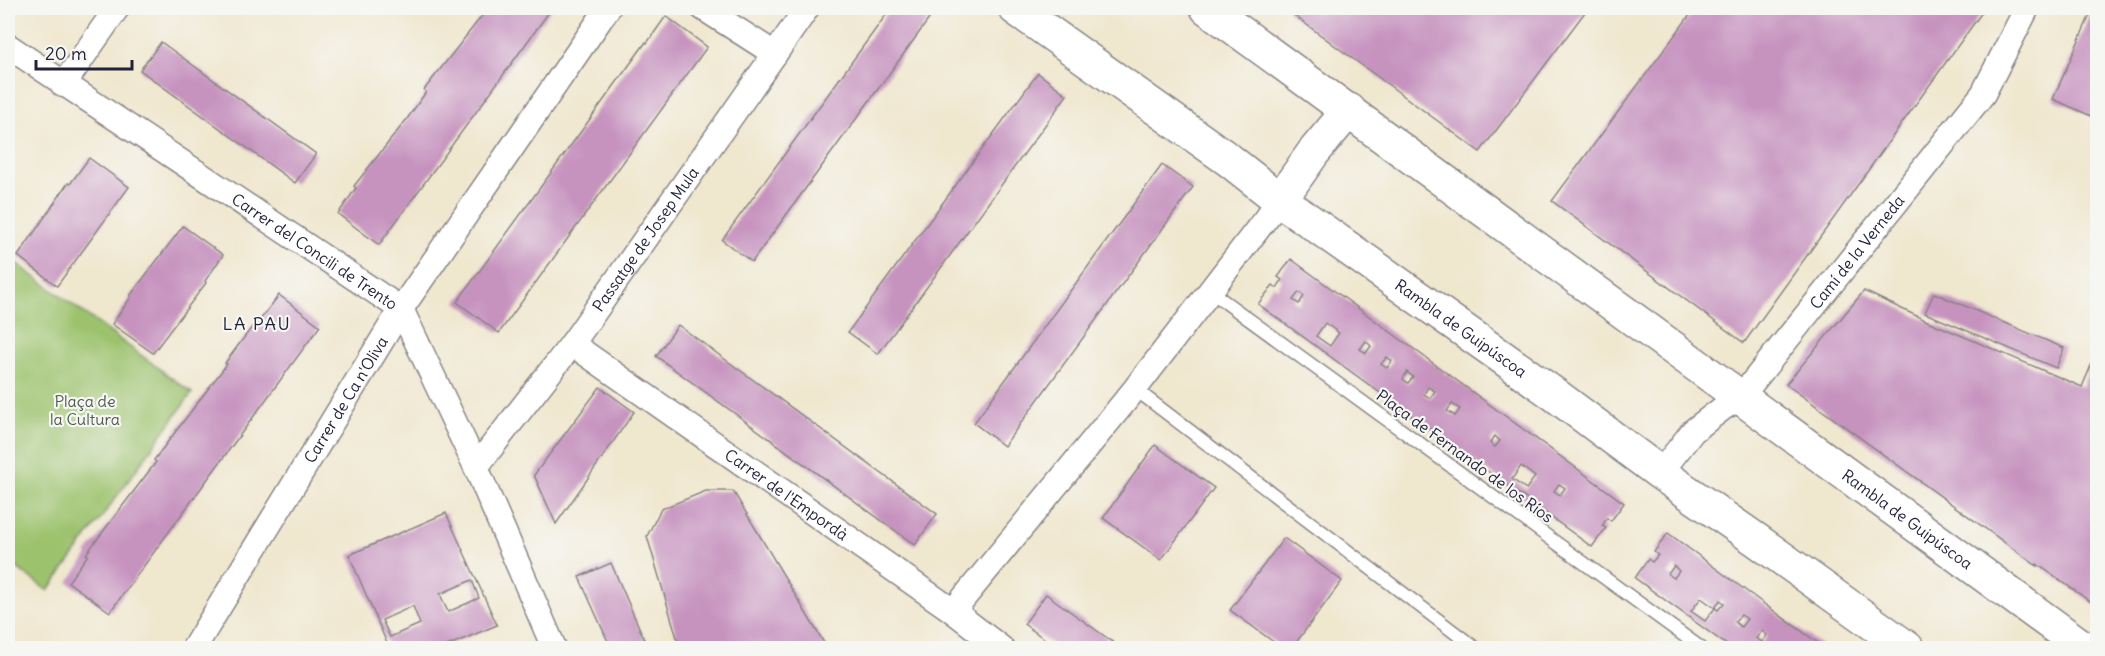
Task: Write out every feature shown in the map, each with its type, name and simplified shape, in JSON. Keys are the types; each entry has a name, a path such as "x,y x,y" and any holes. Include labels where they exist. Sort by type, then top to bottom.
{"street":[{"path":"63,85 117,8"},
{"name":"Carrer de Ca n'Oliva","path":"194,648 401,309 608,8"},
{"path":"703,8 775,54"},
{"name":"Passatge de Josep Mula","path":"476,467 572,344 807,8"},
{"name":"Rambla de Guipúscoa","path":"1015,8 1229,160 1280,200 1554,394 1660,473 1907,648"},
{"name":"Camí de la Verneda","path":"1660,473 1693,431 1740,398 1983,94 2027,8"},
{"name":"Rambla de Guipúscoa","path":"1220,11 1349,110 2084,648"},
{"name":"Carrer del Concili de Trento","path":"8,46 63,85 401,309 476,467 554,648"},
{"path":"953,611 1135,389 1280,200 1313,153 1349,110"},
{"name":"Carrer de l'Empordà","path":"572,344 953,611 1001,648"}],"lane":[{"name":"Plaça de Fernando de los Ríos","path":"1210,291 1701,648"},
{"path":"1135,389 1475,648"}],"green space":[{"name":"Plaça de la Cultura","path":"8,257 192,393 48,591 8,561"}],"building":[{"path":"488,8 552,8 379,245 338,214 356,188 354,186 407,119 426,92 424,90"},
{"path":"891,8 937,8 752,262 722,240"},
{"path":"1291,8 1588,8 1480,152 1288,11"},
{"path":"1695,8 1985,8 1744,343 1552,201"},
{"path":"2093,8 2098,8 2098,119 2053,99"},
{"path":"666,16 707,47 499,333 457,302"},
{"path":"161,42 316,154 295,183 140,70"},
{"path":"1038,73 1067,95 878,354 848,332"},
{"path":"89,158 129,187 57,286 18,256 68,183 70,184"},
{"path":"1162,165 1193,187 1004,446 974,423"},
{"path":"183,226 223,255 205,281 206,283 153,353 112,324 130,296"},
{"path":"1291,259 1624,503 1611,521 1607,518 1602,526 1606,528 1592,547 1258,304 1273,285 1277,288 1282,280 1278,277","holes":["1299,292 1304,296 1299,304 1293,300","1325,323 1339,333 1330,346 1316,336","1366,341 1371,346 1366,353 1360,349","1387,357 1392,361 1387,368 1381,364","1407,372 1413,377 1408,383 1403,379","1428,387 1435,391 1430,398 1424,394","1452,404 1460,409 1455,416 1447,411","1495,436 1500,441 1495,447 1490,443","1521,466 1535,477 1526,489 1512,479","1559,484 1565,488 1560,495 1554,491"]},
{"path":"1864,291 1925,320 2082,387 2098,349 2098,607 2037,564 2037,566 1786,384"},
{"path":"1934,293 2064,348 2056,368 1925,313"},
{"path":"279,295 320,326 110,612 68,582 88,555 86,554 156,462 154,460 227,364 225,363"},
{"path":"678,325 937,514 915,545 656,356"},
{"path":"600,387 634,412 556,524 534,475"},
{"path":"1155,445 1214,488 1161,560 1103,518"},
{"path":"706,491 733,491 827,648 680,648 647,536 661,509"},
{"path":"446,513 497,625 442,648 389,648 349,555","holes":["472,580 479,598 448,612 440,594","413,606 420,624 390,637 382,620"]},
{"path":"1668,533 1825,648 1786,648 1783,646 1781,648 1731,648 1635,578 1648,559 1652,562 1658,555 1654,552","holes":["1674,566 1679,571 1674,578 1668,574","1701,598 1715,608 1705,621 1691,611","1720,600 1724,603 1718,610 1715,608","1741,615 1747,619 1741,627 1735,622","1762,631 1767,635 1762,642 1756,638"]},
{"path":"1284,538 1342,581 1292,648 1282,648 1230,610"},
{"path":"611,563 648,648 611,648 579,577"},
{"path":"1046,594 1121,648 1057,648 1024,624"}],"district":[{"name":"LA PAU","path":"257,324"}]}
